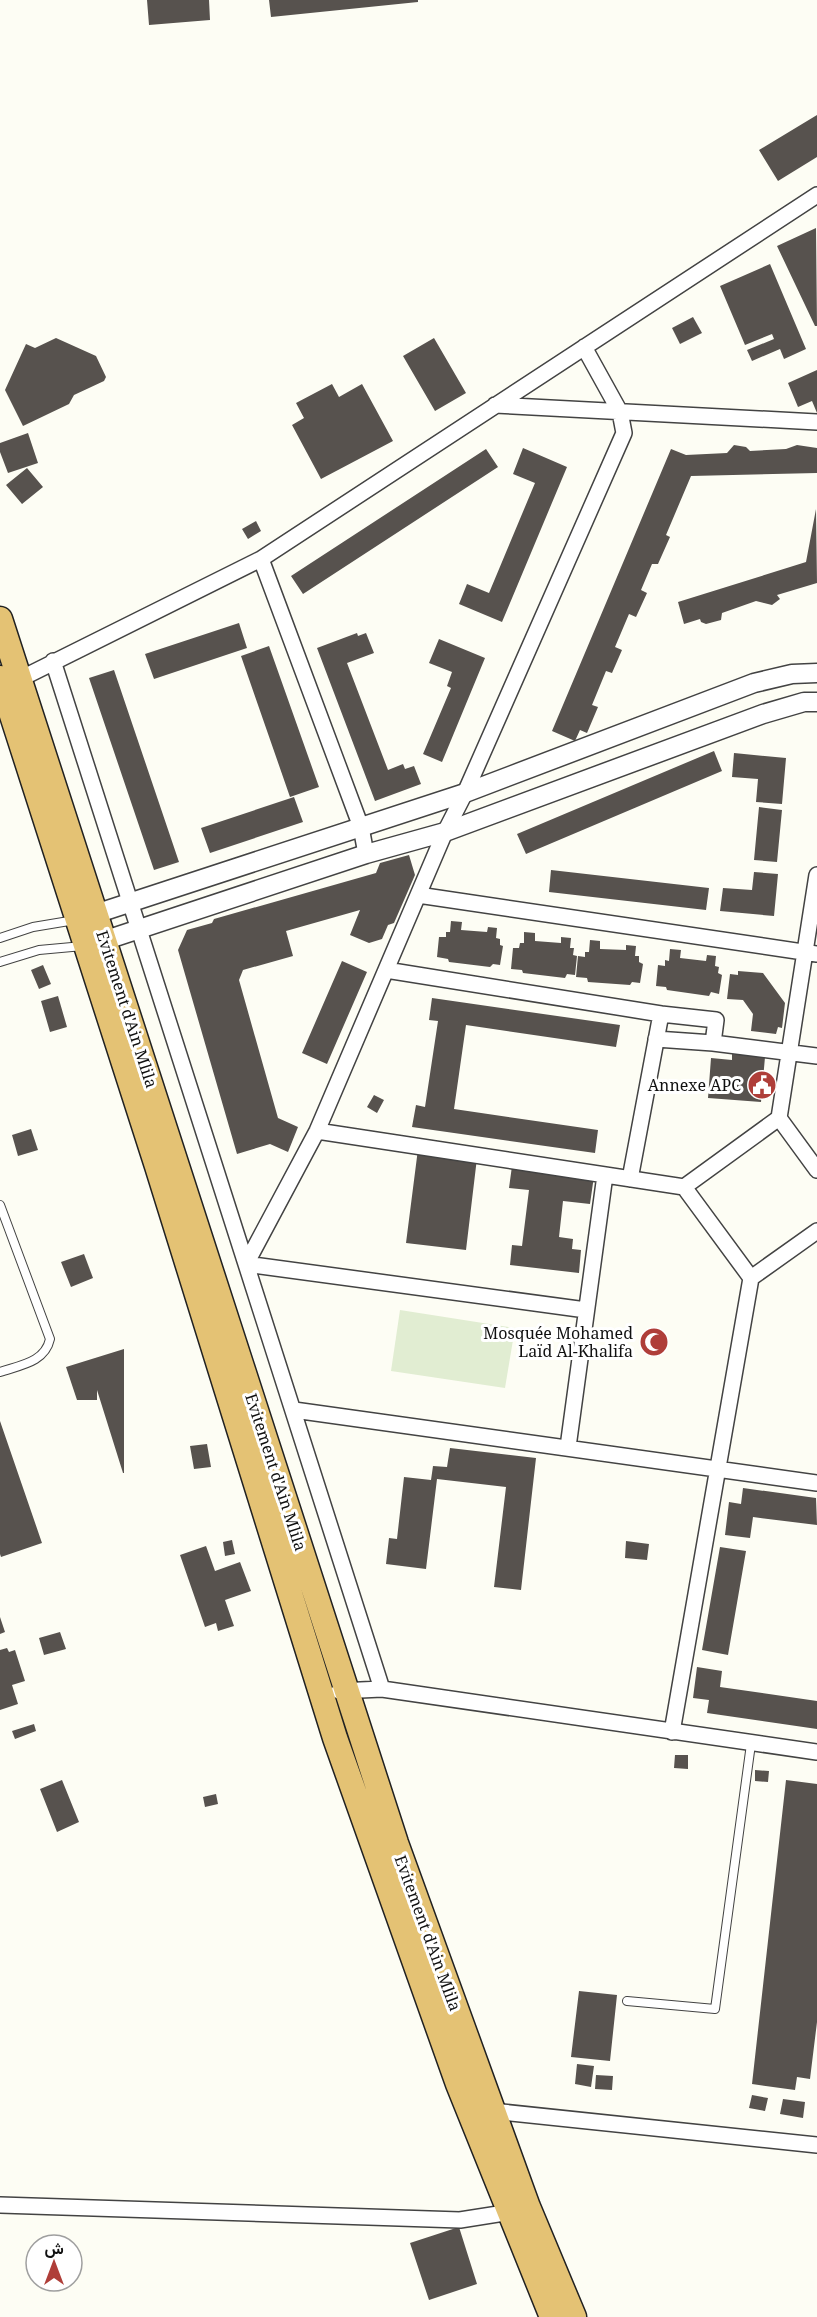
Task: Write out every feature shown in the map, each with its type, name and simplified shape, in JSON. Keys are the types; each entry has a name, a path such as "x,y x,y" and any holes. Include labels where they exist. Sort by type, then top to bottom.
{"highway":[{"name":"Evitement d'Ain Mlila","path":"0,619 6,684 87,917 322,1696 458,2084 518,2210 574,2317"},
{"name":"Evitement d'Ain Mlila","path":"95,943 193,1211 256,1414 348,1689 396,1842 492,2111 518,2210 552,2317"}],"street":[{"path":"6,684 261,559 817,195"},
{"path":"246,1264 316,1131 445,832 465,793 624,432 620,412 584,347"},
{"path":"495,405 817,422"},
{"path":"261,559 361,827 366,854"},
{"path":"53,662 382,1689"},
{"path":"87,917 465,793 754,683 792,674 817,673"},
{"path":"95,943 366,854 445,832 763,714 804,702 817,702"},
{"path":"817,875 811,953 789,1053 779,1118 817,1170"},
{"path":"418,895 811,953"},
{"path":"386,970 661,1014 716,1020 713,1044"},
{"path":"630,1179 661,1014"},
{"path":"656,1039 817,1056"},
{"path":"316,1131 684,1187 779,1118"},
{"path":"568,1447 605,1175"},
{"path":"684,1187 752,1278"},
{"path":"672,1732 752,1278 817,1231"},
{"path":"246,1264 586,1310"},
{"path":"294,1410 817,1483"},
{"path":"322,1696 348,1689 382,1689 817,1752"},
{"path":"492,2111 817,2145"},
{"path":"0,2205 460,2220 518,2210"}],"lane":[{"path":"0,938 33,927 87,917"},
{"path":"0,962 39,950 95,943"},
{"path":"0,1205 50,1339 47,1352 38,1359 0,1372"},
{"path":"627,2001 715,2009 752,1744"}],"green space":[{"path":"400,1310 515,1328 505,1388 391,1371"}],"building":[{"path":"147,0 209,0 210,20 149,25"},
{"path":"269,0 418,0 418,2 271,17"},
{"path":"817,115 817,157 778,181 759,150"},
{"path":"816,228 817,326 815,326 777,246"},
{"path":"770,264 806,349 784,359 780,349 752,361 747,350 774,339 772,334 745,345 720,286"},
{"path":"693,317 702,333 680,344 672,328"},
{"path":"56,338 96,356 106,377 104,381 74,395 69,404 23,426 5,390 26,344 35,348"},
{"path":"434,338 466,393 435,411 403,356"},
{"path":"817,370 817,413 812,401 798,407 788,383"},
{"path":"332,384 339,397 362,384 393,441 321,479 292,425 304,418 296,403"},
{"path":"28,433 38,463 8,473 0,452 0,443"},
{"path":"734,445 746,447 750,451 786,449 797,445 817,448 817,473 691,476 666,535 670,537 658,564 652,564 641,590 647,593 636,617 629,614 615,647 622,650 612,673 606,671 592,705 598,707 587,733 580,730 575,741 552,731 671,449 686,455 727,453"},
{"path":"523,448 567,467 502,622 459,604 467,584 489,593 535,483 513,474"},
{"path":"486,449 498,467 303,594 291,576"},
{"path":"27,468 43,487 22,504 6,485"},
{"path":"816,509 817,583 777,595 780,599 772,605 756,601 722,613 721,620 706,624 700,619 684,624 678,602 806,562"},
{"path":"256,521 261,531 248,539 242,529"},
{"path":"239,623 247,648 154,679 145,654"},
{"path":"357,633 358,636 366,633 374,653 347,663 388,770 403,764 405,769 414,766 421,784 375,801 317,648"},
{"path":"439,639 485,658 442,762 423,754 451,688 447,686 452,672 429,663"},
{"path":"269,646 319,787 290,797 241,656"},
{"path":"114,670 179,862 154,870 89,678"},
{"path":"714,751 722,771 526,854 517,834"},
{"path":"734,753 786,758 782,804 756,802 758,779 732,777"},
{"path":"294,797 303,822 210,853 201,828"},
{"path":"759,807 782,810 777,862 754,860"},
{"path":"409,855 415,875 394,923 388,925 382,939 369,943 350,935 360,910 286,931 293,956 243,970 239,980 278,1118 298,1127 288,1152 270,1144 237,1154 178,950 187,930 212,923 214,919 376,873 380,863"},
{"path":"551,870 709,888 706,910 549,892"},
{"path":"754,872 778,874 774,916 720,911 723,888 752,890"},
{"path":"451,921 462,922 461,930 487,932 488,927 497,928 496,938 500,939 500,945 503,946 500,965 493,964 490,967 449,962 448,959 437,957 439,937 446,937 446,932 450,932"},
{"path":"524,932 535,933 535,941 561,943 561,937 571,938 570,948 574,948 573,955 577,956 575,975 567,974 565,978 523,973 522,970 511,969 513,948 519,948 520,943 524,943"},
{"path":"590,940 600,941 600,949 626,950 626,945 636,946 635,956 639,956 639,962 643,964 640,983 632,982 630,985 588,982 587,978 576,977 578,956 585,957 585,952 589,952"},
{"path":"670,949 681,950 680,958 706,961 707,955 716,956 715,966 719,967 718,973 722,975 719,994 711,992 709,996 667,990 666,987 656,986 658,965 665,966 665,960 669,961"},
{"path":"342,961 367,972 327,1064 302,1053"},
{"path":"43,965 51,984 39,989 31,970"},
{"path":"738,971 763,973 785,1003 782,1028 778,1027 776,1034 751,1031 753,1014 743,1000 727,999 730,974 738,975"},
{"path":"58,996 67,1027 50,1032 41,1001"},
{"path":"432,998 620,1025 616,1047 466,1025 454,1109 598,1130 595,1153 412,1127 416,1105 425,1107 438,1021 429,1020"},
{"path":"732,1054 765,1057 761,1102 708,1098 711,1058 732,1060"},
{"path":"374,1095 384,1100 377,1113 367,1107"},
{"path":"31,1129 38,1150 18,1156 12,1135"},
{"path":"418,1149 477,1158 466,1250 406,1243"},
{"path":"512,1166 594,1176 590,1204 563,1201 559,1237 573,1239 572,1249 581,1250 579,1273 510,1265 512,1245 522,1246 529,1190 509,1188"},
{"path":"84,1254 93,1278 71,1287 61,1262"},
{"path":"124,1349 123,1473 97,1390 97,1400 77,1400 66,1367"},
{"path":"0,1421 42,1543 1,1557 0,1554"},
{"path":"207,1444 211,1467 194,1469 190,1446"},
{"path":"450,1448 536,1458 521,1590 494,1587 506,1487 437,1479 426,1569 386,1564 389,1538 397,1539 404,1477 431,1480 433,1466 447,1467"},
{"path":"743,1488 816,1498 817,1525 753,1517 750,1538 725,1535 729,1502 741,1504"},
{"path":"232,1540 235,1554 225,1556 223,1542"},
{"path":"626,1541 649,1544 647,1560 625,1558"},
{"path":"206,1546 215,1571 240,1562 251,1591 225,1600 234,1626 218,1631 216,1623 205,1627 180,1555"},
{"path":"720,1547 746,1551 728,1655 702,1650"},
{"path":"0,1617 5,1632 0,1634"},
{"path":"60,1632 66,1649 44,1655 39,1638"},
{"path":"7,1648 9,1652 15,1650 25,1681 12,1685 18,1704 0,1710 0,1650"},
{"path":"697,1667 722,1671 720,1687 817,1701 817,1729 707,1713 709,1700 693,1698"},
{"path":"34,1724 36,1731 15,1739 12,1731"},
{"path":"675,1755 688,1755 688,1769 674,1768"},
{"path":"755,1770 769,1771 768,1782 755,1781"},
{"path":"62,1780 79,1822 57,1832 40,1789"},
{"path":"786,1780 817,1784 817,2022 810,2079 797,2077 795,2090 752,2084"},
{"path":"216,1794 218,1804 205,1807 203,1797"},
{"path":"579,1991 617,1995 610,2061 571,2057"},
{"path":"577,2064 594,2066 591,2087 575,2084"},
{"path":"596,2075 613,2076 612,2090 595,2089"},
{"path":"752,2095 768,2098 765,2111 749,2108"},
{"path":"783,2099 805,2102 803,2118 780,2114"},
{"path":"459,2227 477,2284 429,2300 410,2243"}],"place":[{"name":"Annexe APC","path":"762,1085"},
{"name":"Mosquée Mohamed Laïd Al-Khalifa","path":"654,1342"}]}
